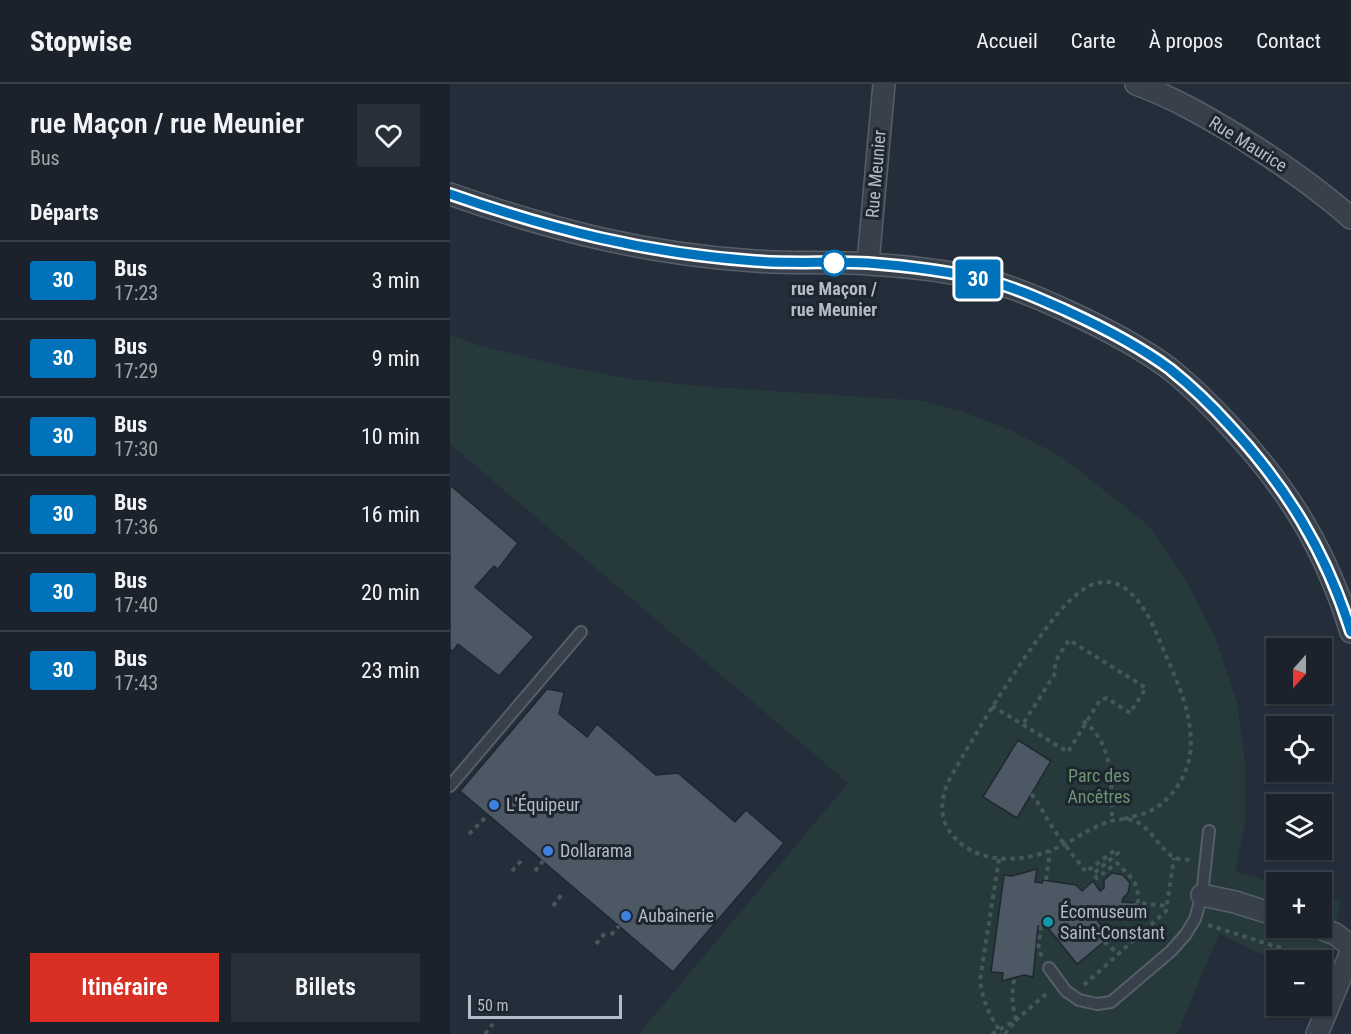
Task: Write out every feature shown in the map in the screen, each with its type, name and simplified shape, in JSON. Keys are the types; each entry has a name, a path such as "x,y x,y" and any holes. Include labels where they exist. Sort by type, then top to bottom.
{"street":[{"name":"Rue Meunier","path":"868,263 884,84"},
{"name":"Rue Maurice","path":"1136,84 1174,91 1282,164 1330,199 1351,218"},
{"path":"450,194 552,228 659,251 756,261 868,263 962,276 1014,289 1090,321 1170,369 1229,425 1282,487 1320,552 1351,632"},
{"path":"1202,895 1266,912"},
{"path":"1332,933 1351,946"},
{"path":"1317,1034 1351,952"}],"lane":[{"path":"450,786 581,632"},
{"path":"1046,962 1066,991 1079,1000 1097,1004 1111,1002 1171,951 1195,919 1202,895 1209,831"}],"path":[{"path":"1108,582 1125,589 1149,615 1187,707 1191,732 1191,755 1181,782 1168,800 1150,811 1091,829 1050,851 1021,858 983,855 964,846 953,836 944,823 942,809 943,796 948,782 992,706 1052,620 1087,587 1108,582"},
{"path":"992,706 1068,752 1084,722 1100,700 1108,698 1130,713 1146,687 1069,640 1055,662 1056,672 1023,724"},
{"path":"1084,722 1094,729 1103,744 1110,769 1113,821"},
{"path":"1031,794 1040,803 1047,820 1086,872 1115,850 1118,853 1093,874 1097,878 1118,863 1135,881 1139,889 1136,905 1168,906"},
{"path":"469,834 488,814"},
{"path":"1080,988 1166,911 1168,906 1174,858 1142,825 1124,819"},
{"path":"1046,880 1050,851"},
{"path":"999,858 980,980 989,1015 1002,1033"},
{"path":"512,871 522,860"},
{"path":"534,871 543,861"},
{"path":"553,906 562,894"},
{"path":"1205,925 1286,950"},
{"path":"611,935 619,926"},
{"path":"1046,927 1041,927 1038,950 1046,962"},
{"path":"596,944 606,932"},
{"path":"1104,942 1119,954"},
{"path":"1015,977 1012,985 1013,1010 1016,1020"},
{"path":"992,1034 1002,1033 1046,994"},
{"path":"485,1034 493,1024"}],"green space":[{"name":"Parc des Ancêtres","path":"450,335 477,345 571,368 632,379 697,386 924,401 963,412 1008,429 1062,457 1149,526 1186,580 1216,639 1237,702 1245,762 1245,822 1235,872 1266,880 1266,938 1332,938 1328,950 1266,950 1266,956 1219,934 1177,1034 639,1034 848,783 450,444"},
{"path":"1332,898 1341,901 1332,938"}],"building":[{"path":"450,485 518,543 498,569 494,566 475,587 534,637 499,676 458,644 453,651 450,649"},
{"path":"547,689 564,692 559,714 587,737 597,724 656,775 678,773 735,822 746,810 784,843 673,972 460,791"},
{"path":"1018,740 1051,761 1017,818 983,797"},
{"name":"Écomuseum Saint-Constant","path":"1037,869 1035,882 1042,883 1043,880 1076,885 1082,891 1093,881 1100,891 1104,888 1104,880 1112,873 1123,875 1130,883 1128,893 1122,902 1135,903 1132,917 1104,913 1096,919 1110,937 1077,964 1048,928 1038,926 1033,977 1024,975 1002,981 1003,973 991,972 1004,875 1012,876"}],"bus line":[{"name":"30","path":"450,194 552,228 659,251 756,261 868,263 975,278 1014,289 1090,321 1170,369 1210,405 1260,460 1282,487 1301,516 1333,582 1351,632"}],"place":[{"name":"rue Maçon / rue Meunier","path":"834,263"},
{"name":"L'Équipeur","path":"494,805"},
{"name":"Dollarama","path":"548,851"},
{"name":"Aubainerie","path":"626,916"},
{"name":"Écomuseum Saint-Constant","path":"1048,922"}]}
